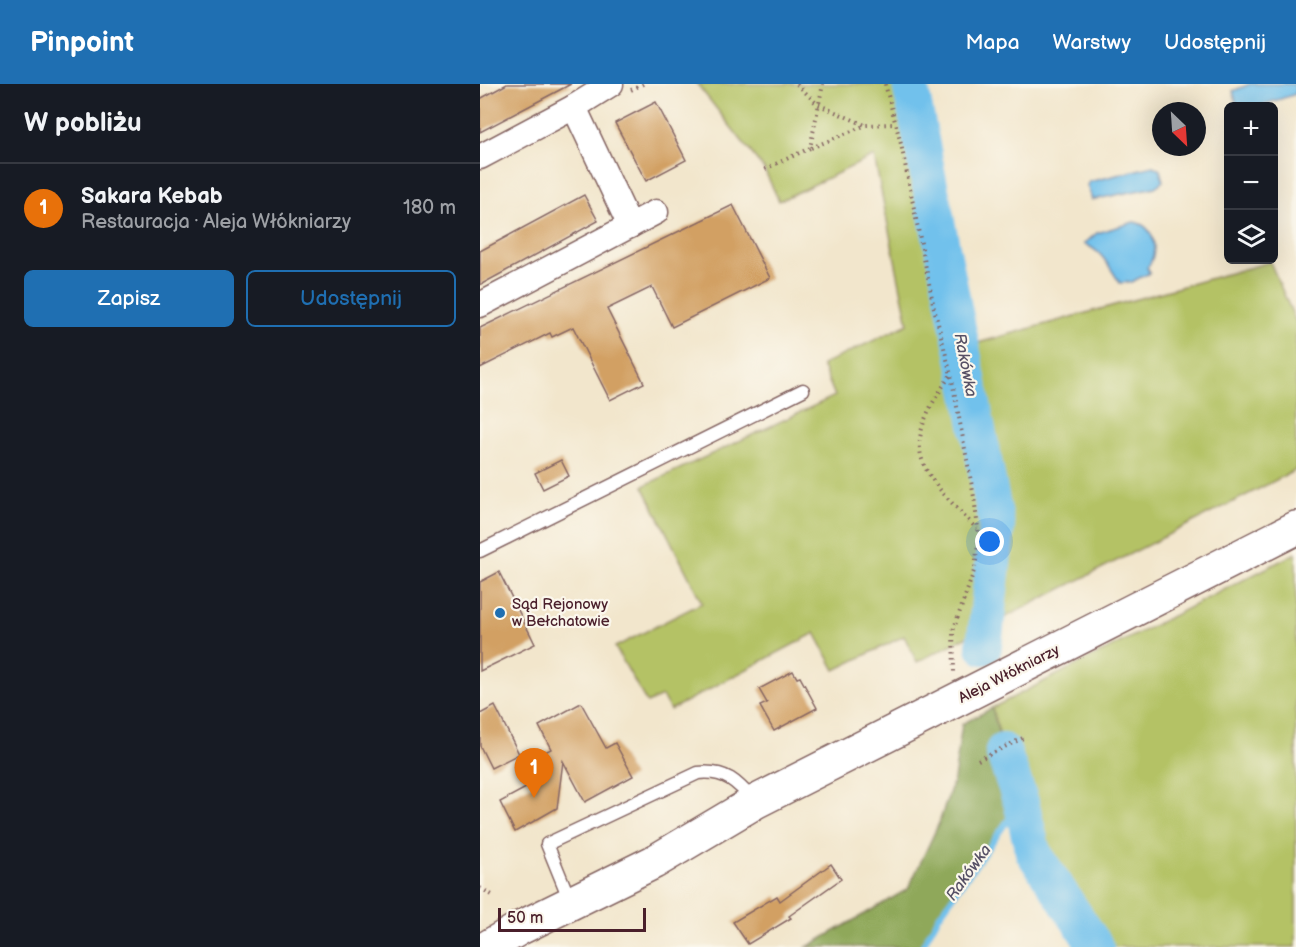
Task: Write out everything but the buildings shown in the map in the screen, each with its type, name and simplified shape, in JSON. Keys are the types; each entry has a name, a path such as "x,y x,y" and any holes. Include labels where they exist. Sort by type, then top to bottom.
{"main road":[{"name":"Aleja Włókniarzy","path":"480,926 654,862 722,819 959,686 1009,674 1296,528"},
{"name":"Aleja Włókniarzy","path":"488,947 567,895"}],"street":[{"path":"480,157 618,88"},
{"path":"574,108 630,226"},
{"path":"480,305 656,212"}],"lane":[{"path":"480,551 802,390"},
{"path":"567,895 547,844 698,772 709,771 731,777 755,802"}],"path":[{"path":"618,88 643,84"},
{"path":"797,84 818,104 866,125"},
{"path":"810,148 823,84"},
{"path":"885,84 901,144 934,308 951,375 978,529 975,568 953,631 959,686"},
{"path":"765,169 866,125 894,124"},
{"path":"951,375 924,418 920,442 921,461 932,481 978,529"},
{"path":"978,760 1023,738"},
{"path":"480,888 494,896"}],"green space":[{"path":"697,84 916,84 967,346 1263,264 1271,264 1296,322 1296,470 917,662 904,636 835,670 815,633 670,710 662,696 647,703 615,647 702,603 643,486 835,396 822,365 908,324 874,156 779,201 764,169"},
{"path":"1296,553 1296,947 1096,947 1033,852 992,708"},
{"path":"992,708 1003,751 1021,802 939,916 922,947 807,947 908,889 939,823 954,779 962,724"}],"water":[{"path":"1250,84 1295,84 1296,94 1271,102 1236,102 1233,91"},
{"path":"1153,166 1160,170 1163,181 1155,187 1092,200 1087,185 1089,182"},
{"path":"1134,222 1151,234 1154,248 1147,268 1150,273 1131,282 1120,283 1101,255 1084,244 1097,233"}],"waterway":[{"name":"Rakówka","path":"910,84 997,526 984,647"},
{"name":"Rakówka","path":"1003,751 1021,802 1033,852 1096,947"},
{"name":"Rakówka","path":"922,947 939,916 1021,802"}],"place":[{"name":"Sąd Rejonowy w Bełchatowie","path":"500,613"},
{"name":"Sakara Kebab","path":"534,798"}]}
